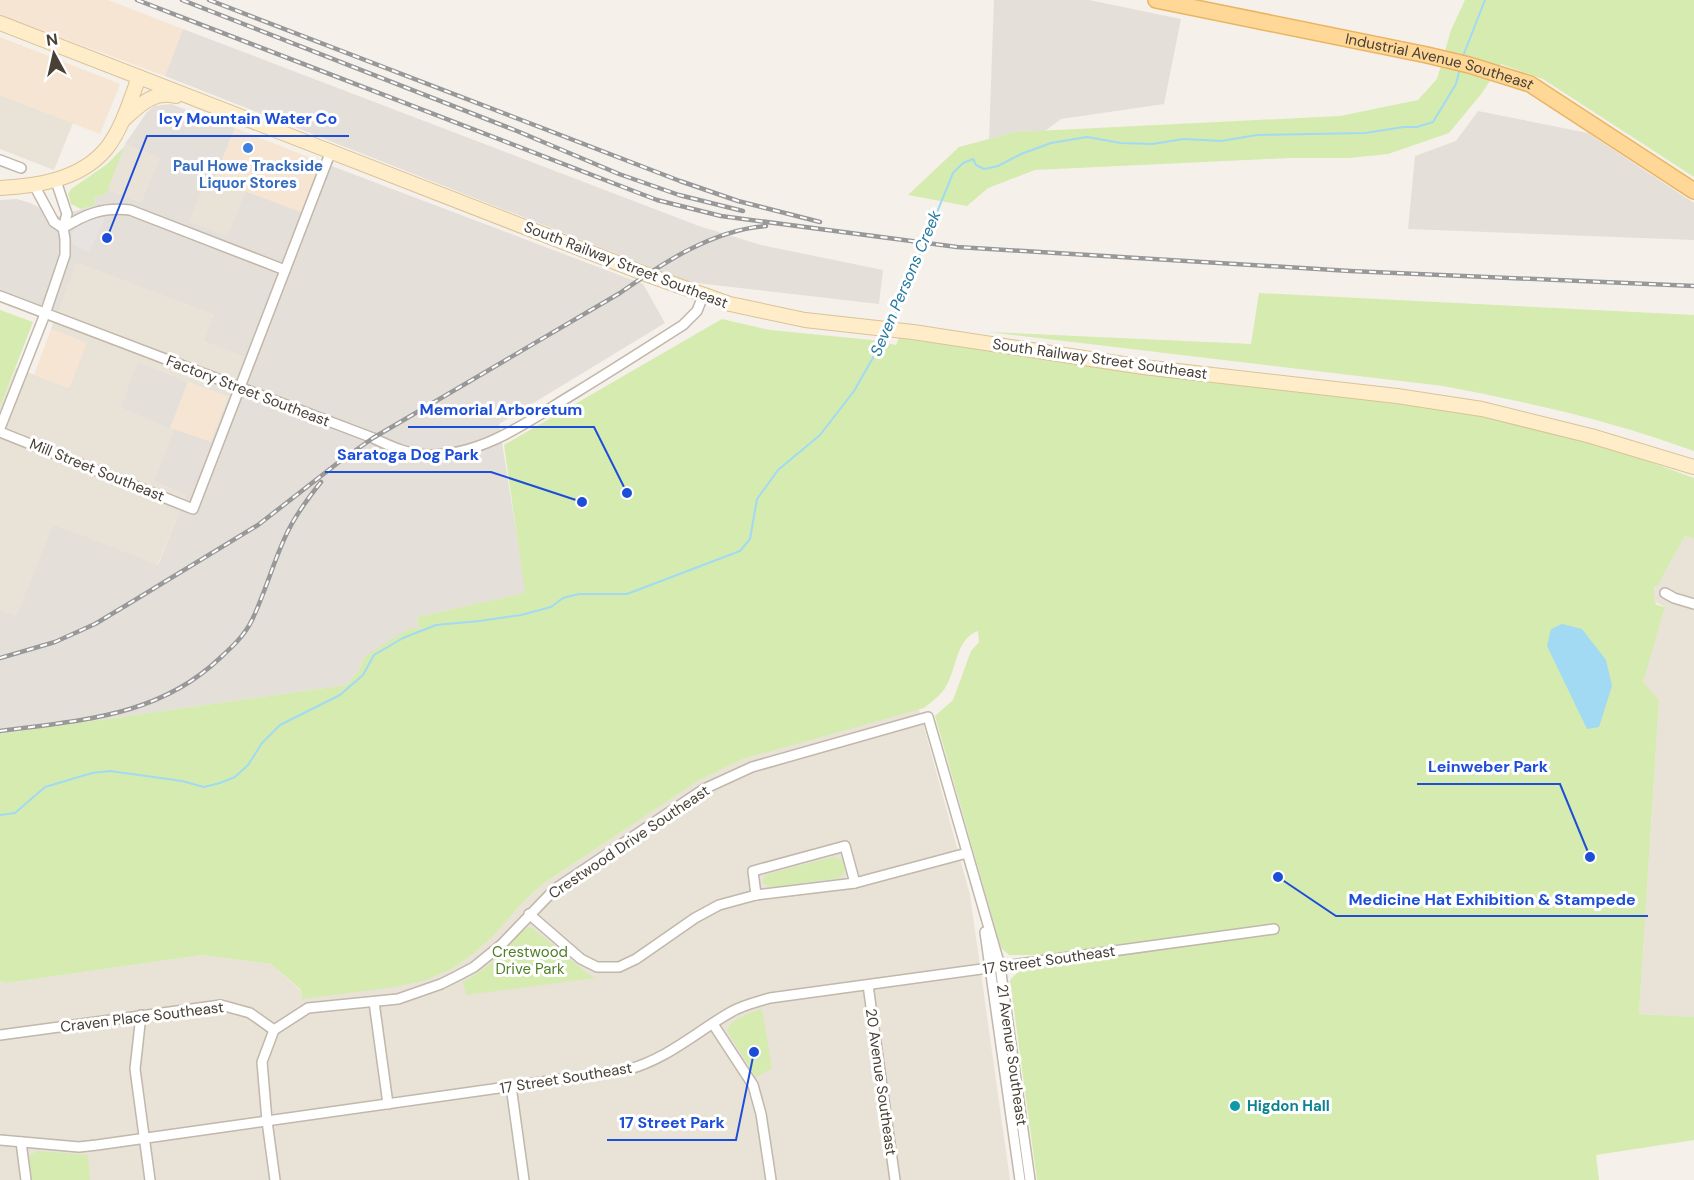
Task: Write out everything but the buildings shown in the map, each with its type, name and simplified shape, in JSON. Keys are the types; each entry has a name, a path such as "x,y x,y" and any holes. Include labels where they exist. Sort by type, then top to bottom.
{"main road":[{"name":"Industrial Avenue Southeast","path":"1155,0 1427,55 1530,84 1694,191"}],"street":[{"name":"South Railway Street Southeast","path":"0,22 703,296 759,312 805,320 905,331 1143,367 1397,396 1482,409 1533,420 1694,467"},
{"path":"0,188 56,181 75,172 105,150 122,121 139,77"},
{"path":"122,121 149,99 158,95 170,94 212,105"},
{"path":"240,388 331,151"},
{"path":"0,160 21,168"},
{"path":"0,430 65,255 63,228 67,214 56,181"},
{"path":"34,185 54,222 63,228"},
{"path":"63,228 86,214 112,209 130,210 285,270"},
{"name":"Factory Street Southeast","path":"1,297 373,438 400,451 424,454 450,453 486,444 498,438 620,366 689,320 697,311 703,296"},
{"name":"Mill Street Southeast","path":"0,430 193,509 240,388"},
{"path":"1665,593 1694,604"},
{"name":"21 Avenue Southeast","path":"928,717 979,897 995,967 1030,1180"},
{"name":"Crestwood Drive Southeast","path":"274,1030 308,1008 398,999 441,984 474,967 501,945 555,889 704,789 752,767 928,717"},
{"path":"756,896 753,871 845,846 855,883"},
{"path":"530,914 581,958 597,967 619,968 719,905 756,896 855,883 967,853"},
{"name":"17 Street Southeast","path":"0,1140 79,1147 642,1066 749,1004 770,998 1274,928"},
{"name":"21 Avenue Southeast","path":"995,967 1020,1180"},
{"name":"20 Avenue Southeast","path":"868,985 895,1180"},
{"path":"374,1002 388,1104"},
{"name":"Craven Place Southeast","path":"1,1034 221,1005 250,1013 274,1030"},
{"path":"141,1015 135,1069 150,1180"},
{"path":"713,1024 753,1085 761,1114 771,1180"},
{"path":"274,1030 262,1062 275,1180"},
{"path":"511,1086 524,1180"},
{"path":"21,1142 26,1180"}],"shaded area":[{"path":"0,0 108,0 183,29 165,76 0,15"},
{"path":"994,0 1089,0 1181,19 1164,104 1061,119 1045,131 1015,132 989,139"},
{"path":"183,29 699,226 761,245 883,270 879,304 688,282 165,76"},
{"path":"0,37 120,84 100,134 0,95"},
{"path":"0,95 73,123 54,170 0,149"},
{"path":"171,104 235,128 214,179 208,177 190,221 227,236 245,191 301,212 321,162 643,284 665,323 499,424 526,593 417,617 419,629 364,657 359,670 346,685 0,734 0,609 16,615 53,524 158,565 186,495 153,481 174,429 211,442 244,356 204,341 214,315 77,263 58,312 10,294 0,295 0,200 17,199 30,203 40,208 48,219 96,205 94,197 106,194 107,189 141,202 159,158 125,144 147,112 154,106"},
{"path":"1478,111 1588,133 1694,203 1694,240 1408,229 1415,156 1456,141"},
{"path":"235,128 321,162 301,213 214,179"},
{"path":"125,144 159,158 141,202 107,189"},
{"path":"208,177 245,191 227,236 190,221"},
{"path":"95,212 105,219 89,252 74,245 70,238 80,221"},
{"path":"77,263 214,315 244,356 228,397 138,363 120,408 174,429 153,481 186,495 157,566 53,524 16,615 0,609 0,407 16,368 69,388 86,343 51,329"},
{"path":"51,329 87,343 69,388 34,375"},
{"path":"138,362 188,382 170,428 120,408"},
{"path":"188,382 228,397 211,443 170,428"},
{"path":"1685,536 1694,539 1694,1017 1639,1014 1659,700 1642,682 1665,607 1654,601 1653,592 1657,584 1661,582"},
{"path":"919,709 970,895 1010,1180 0,1180 0,981 6,983 202,955 271,964 301,991 302,998 453,968 492,937 526,899 544,883 698,781 743,759"}],"green space":[{"path":"1465,0 1694,0 1694,177 1543,79 1501,64 1482,93 1449,133 1388,154 1349,158 1289,158 1035,170 988,188 967,206 908,195 959,147 1015,132 1340,116 1418,100 1437,79 1451,30"},
{"path":"124,147 106,194 94,197 96,205 81,209 71,204 68,194 71,189 106,165"},
{"path":"1259,293 1694,315 1694,451 1633,430 1570,413 1443,386 988,332 1251,344"},
{"path":"0,310 33,322 0,407"},
{"path":"722,319 770,330 872,340 896,345 899,338 1145,373 1395,402 1481,415 1614,449 1694,478 1694,539 1685,536 1661,582 1654,588 1654,601 1657,605 1665,607 1643,682 1659,700 1639,1014 1694,1017 1694,1140 1596,1155 1599,1180 1037,1180 1010,980 1019,971 1035,966 1034,955 1009,955 1001,948 935,716 953,700 971,651 979,642 978,631 965,641 945,688 924,708 743,759 698,781 544,883 473,954 453,968 426,980 395,987 302,999 301,990 271,964 202,955 6,983 0,981 0,734 346,685 359,670 364,657 410,628 419,629 417,617 525,593 504,445"},
{"path":"833,857 842,860 845,868 839,878 770,887 763,883 764,877 768,874"},
{"name":"Crestwood Drive Park","path":"531,927 596,978 466,995 463,982 488,966 515,938"},
{"path":"762,1009 772,1068 756,1077 727,1031 737,1019"},
{"path":"38,1151 88,1155 90,1180 32,1180 29,1156"}],"water":[{"path":"1562,624 1582,629 1606,660 1612,686 1599,727 1587,729 1547,646 1551,629"}],"waterway":[{"name":"Seven Persons Creek","path":"1463,56 1485,0"},
{"name":"Seven Persons Creek","path":"891,325 953,173 963,163 973,159 976,165 984,169 998,166 1021,154 1051,143 1087,137 1121,143 1152,144 1184,139 1221,141 1257,135 1365,133 1417,127 1433,122 1456,84 1460,68"},
{"name":"Seven Persons Creek","path":"0,815 15,813 45,787 92,773 110,771 182,781 204,787 220,783 235,777 248,765 262,743 280,725 340,695 363,675 374,655 403,638 436,625 521,615 551,607 563,598 579,594 627,594 740,551 750,539 757,499 778,470 820,435 854,391 886,335"}],"railway":[{"path":"137,0 657,200 721,216 957,247 1350,271 1694,286"},
{"path":"182,0 517,131 619,174 679,195 743,211"},
{"path":"209,0 680,181 738,201 820,222"},
{"path":"0,658 55,642 95,624 258,525 373,438 620,293 653,270 707,241 726,234 766,226"},
{"path":"0,731 89,719 117,712 171,693 196,678 242,636 257,609 288,531 303,505 321,482"}],"place":[{"name":"Paul Howe Trackside Liquor Stores","path":"248,148"},
{"name":"Icy Mountain Water Co","path":"107,238"},
{"name":"Memorial Arboretum","path":"627,493"},
{"name":"Saratoga Dog Park","path":"582,502"},
{"name":"Leinweber Park","path":"1590,857"},
{"name":"Medicine Hat Exhibition & Stampede","path":"1278,877"},
{"name":"17 Street Park","path":"754,1052"},
{"name":"Higdon Hall","path":"1235,1106"}]}
